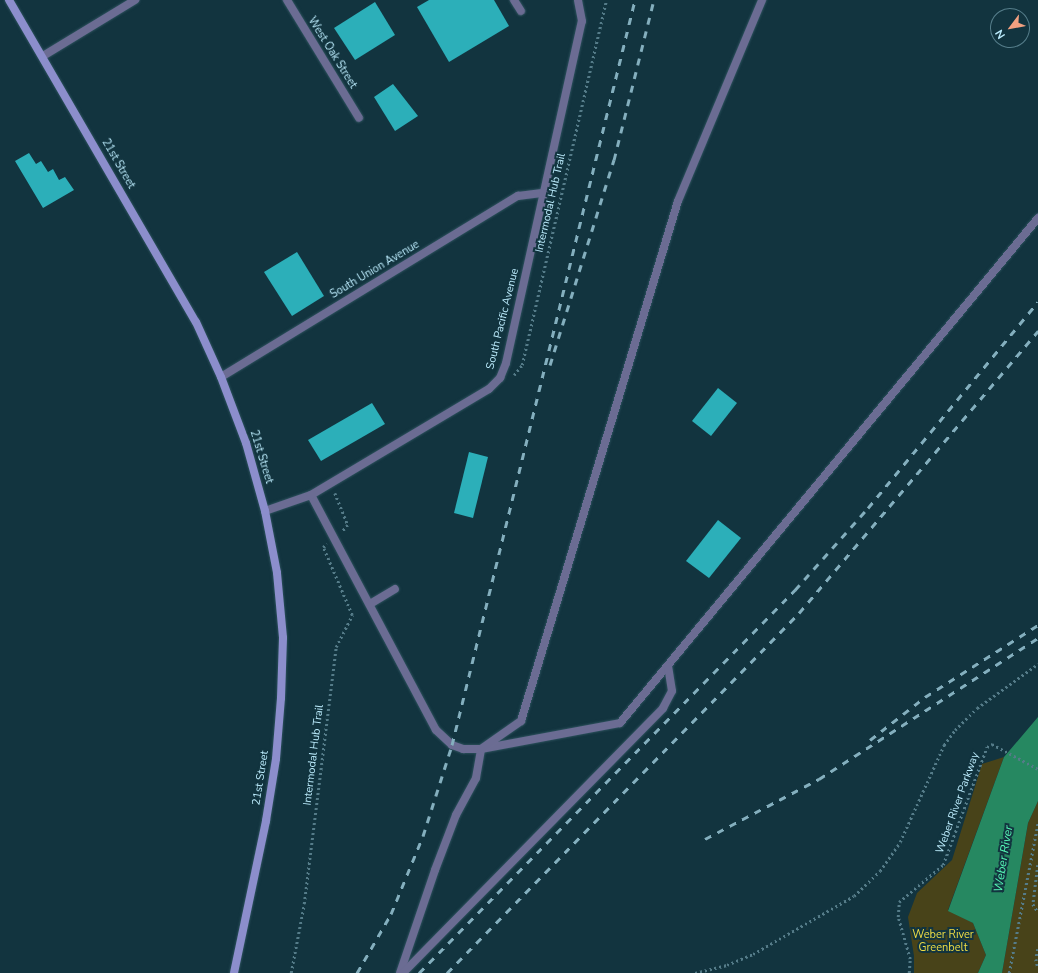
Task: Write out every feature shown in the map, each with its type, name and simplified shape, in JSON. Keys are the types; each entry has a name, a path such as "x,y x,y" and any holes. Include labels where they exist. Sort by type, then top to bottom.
{"main road":[{"name":"21st Street","path":"9,0 43,56 196,322 221,376 246,443 265,511 277,573 282,630 281,698 276,759 266,821 234,973"}],"street":[{"path":"43,56 135,0"},
{"name":"West Oak Street","path":"286,0 359,118"},
{"path":"514,0 521,12"},
{"name":"South Pacific Avenue","path":"265,511 311,495 489,388 500,378 506,363 582,21 578,0"},
{"path":"401,973 434,870 456,816 476,778 481,749 521,721 678,201 762,0"},
{"name":"South Union Avenue","path":"221,376 518,196 544,193"},
{"path":"311,495 436,730 452,745 462,749 481,749 620,723 1038,218"},
{"path":"370,604 395,588"},
{"path":"401,973 663,708 672,691 668,666"}],"path":[{"name":"Intermodal Hub Trail","path":"510,381 522,365 606,0"},
{"path":"332,482 337,504 348,525 340,534"},
{"name":"Intermodal Hub Trail","path":"291,973 304,904 336,647 352,615 322,547"},
{"path":"695,973 727,965 753,954 854,896 880,871 900,842 941,751 955,730 977,708 1038,664"},
{"name":"Weber River Parkway","path":"909,973 910,959 898,917 899,902 943,864 986,747 992,744 1038,769"},
{"path":"1009,973 1038,822"},
{"path":"1038,865 1033,898 1034,909 1038,912"},
{"path":"1038,949 1036,959 1038,968"}],"green space":[{"name":"Weber River Greenbelt","path":"1004,757 948,910 973,923 986,955 978,973 914,973 914,956 908,917 917,893 952,860 982,764"},
{"name":"Weber River Greenbelt","path":"1038,801 1038,973 1002,973 1028,823"}],"water":[{"name":"Weber River","path":"1038,717 1038,801 1028,823 1002,973 978,973 986,955 973,923 948,911 1004,757"}],"building":[{"path":"429,0 494,0 509,26 449,62 417,7"},
{"path":"375,2 395,35 355,60 334,28"},
{"path":"393,84 418,116 395,131 374,97"},
{"path":"29,153 36,164 41,161 48,172 53,169 59,180 65,177 74,190 43,208 15,161"},
{"path":"297,252 324,296 292,316 264,272"},
{"path":"718,388 737,403 711,436 692,421"},
{"path":"372,403 385,424 321,461 308,440"},
{"path":"469,452 488,457 473,518 454,513"},
{"path":"718,520 741,538 709,578 686,561"}],"railway":[{"path":"357,973 391,914 423,836 452,745 635,0"},
{"path":"550,365 614,160 654,0"},
{"path":"419,973 795,590 868,508 1038,302"},
{"path":"447,973 799,613 1038,331"},
{"path":"870,740 925,697 1038,625"},
{"path":"705,839 819,779 1038,638"}]}
